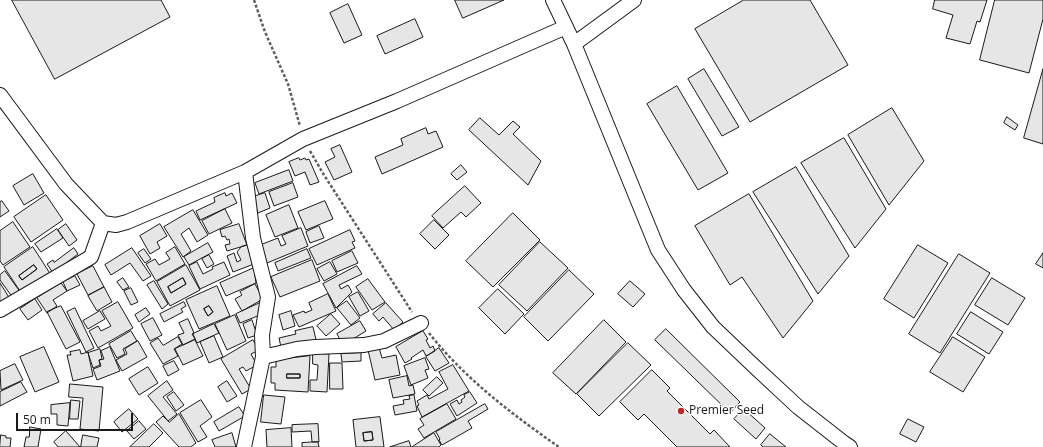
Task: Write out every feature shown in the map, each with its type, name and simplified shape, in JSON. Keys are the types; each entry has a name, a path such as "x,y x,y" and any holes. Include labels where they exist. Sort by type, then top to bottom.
{"street":[{"path":"553,0 574,44 658,250 684,290 713,327 755,367 798,407 850,447"},
{"path":"574,44 634,0"},
{"path":"0,94 66,184 103,223 116,225 128,222 245,172 303,139 397,101 566,27"},
{"path":"244,447 263,357 262,335 268,297 253,238 245,172"},
{"path":"0,310 91,257 103,223"},
{"path":"263,357 297,349 364,344 384,340 421,323"}],"path":[{"path":"254,0 265,32 288,84 303,139 324,175 407,305 433,338 469,376 505,408 559,447"}],"building":[{"path":"12,0 161,0 170,17 55,79"},
{"path":"455,0 504,0 463,18"},
{"path":"744,0 810,0 848,65 750,122 695,29"},
{"path":"935,0 987,0 980,22 977,21 970,44 946,38 953,15 933,9"},
{"path":"995,0 1043,0 1043,19 1029,73 980,60"},
{"path":"348,4 362,35 344,43 330,13"},
{"path":"415,19 423,37 385,54 377,36"},
{"path":"704,69 739,127 722,136 688,79"},
{"path":"1043,69 1043,144 1024,138"},
{"path":"677,86 728,173 698,190 647,104"},
{"path":"892,108 924,161 889,205 848,135"},
{"path":"1007,117 1018,125 1015,130 1004,123"},
{"path":"480,118 499,135 513,121 520,127 513,134 541,161 528,185 469,130"},
{"path":"426,128 428,134 436,131 443,147 382,174 375,157 403,145 401,139"},
{"path":"844,138 886,209 855,248 801,163"},
{"path":"340,145 352,172 334,180 325,162 335,157 331,149"},
{"path":"299,158 300,160 305,158 306,160 309,159 319,182 310,185 305,172 295,176 289,162"},
{"path":"461,165 467,172 457,180 451,174"},
{"path":"796,167 849,256 818,294 753,192"},
{"path":"289,170 293,181 259,194 255,183"},
{"path":"33,174 44,193 24,205 13,186"},
{"path":"293,183 298,197 274,206 269,192"},
{"path":"465,186 481,203 466,217 461,212 443,228 432,216"},
{"path":"225,193 226,196 232,193 237,203 200,220 196,211 215,202 214,198"},
{"path":"265,193 270,208 258,213 253,197"},
{"path":"749,194 813,301 783,338 742,277 730,285 695,226"},
{"path":"46,195 63,220 31,242 14,217"},
{"path":"2,201 9,211 0,217 0,202"},
{"path":"325,201 333,219 306,230 298,212"},
{"path":"289,205 298,228 275,237 266,215"},
{"path":"225,209 232,223 209,234 202,221"},
{"path":"193,210 208,235 197,242 189,228 181,234 191,251 183,257 164,227"},
{"path":"513,213 540,240 493,287 466,261"},
{"path":"434,220 449,235 435,249 420,234"},
{"path":"13,222 30,247 3,265 0,261 0,231"},
{"path":"66,224 77,240 69,246 58,230"},
{"path":"160,224 167,236 157,242 160,248 150,254 140,236"},
{"path":"239,224 247,245 227,251 225,245 230,244 229,239 227,240 225,236 222,237 220,230"},
{"path":"319,226 324,238 310,243 306,232"},
{"path":"301,228 308,246 267,263 260,245 278,238 281,246 286,244 282,236"},
{"path":"57,229 63,238 41,252 35,244"},
{"path":"350,230 355,241 352,242 355,248 317,265 309,249"},
{"path":"540,242 568,268 527,311 499,285"},
{"path":"208,243 213,252 189,265 184,257"},
{"path":"247,245 254,264 233,272 227,256 234,253 237,262 241,260 237,252 241,247"},
{"path":"918,245 948,263 914,318 884,299"},
{"path":"33,247 51,275 22,294 4,267","holes":["34,265 37,269 22,280 19,276"]},
{"path":"175,247 185,264 156,281 146,264 155,259 159,265 170,259 166,253"},
{"path":"74,248 78,254 53,273 47,264 53,260 54,262"},
{"path":"132,248 151,276 143,281 130,263 111,275 105,265"},
{"path":"144,249 151,259 145,263 138,253"},
{"path":"307,249 311,258 278,271 275,263"},
{"path":"352,251 358,263 337,272 332,261"},
{"path":"1043,253 1043,268 1036,264"},
{"path":"959,254 990,273 940,353 909,334"},
{"path":"209,255 214,264 207,268 202,259"},
{"path":"312,260 320,281 280,297 271,277"},
{"path":"197,262 203,274 213,269 212,267 224,262 230,275 200,289 189,266"},
{"path":"330,262 337,274 324,281 317,269"},
{"path":"34,265 37,269 22,280 19,276"},
{"path":"186,265 200,290 170,306 157,282","holes":["183,278 186,284 171,293 168,287"]},
{"path":"93,266 104,287 88,295 77,274"},
{"path":"357,266 362,274 339,285 341,289 348,285 352,292 336,308 323,284"},
{"path":"254,268 256,283 226,296 220,283"},
{"path":"569,270 594,294 548,341 524,317"},
{"path":"5,271 21,293 13,298 0,280 0,275"},
{"path":"75,276 80,285 67,291 63,282"},
{"path":"123,278 129,287 123,290 117,282"},
{"path":"183,278 186,284 171,293 168,287"},
{"path":"992,278 1025,298 1008,325 975,305"},
{"path":"368,279 385,302 372,310 356,287"},
{"path":"154,281 168,304 162,309 147,285"},
{"path":"630,281 645,294 633,307 618,294"},
{"path":"0,283 10,299 2,304 0,302"},
{"path":"61,283 67,291 53,300 57,306 47,313 37,298"},
{"path":"255,284 263,299 242,311 235,299 242,295 240,292"},
{"path":"217,286 230,316 199,329 186,300","holes":["209,306 213,312 208,316 204,309"]},
{"path":"104,287 112,302 97,311 88,296"},
{"path":"131,288 138,302 131,305 124,291"},
{"path":"498,289 524,314 505,334 479,308"},
{"path":"358,292 369,311 360,316 349,297"},
{"path":"328,294 336,311 299,327 293,315 312,310 309,303"},
{"path":"35,299 42,310 28,320 20,309"},
{"path":"347,301 360,318 351,325 337,308"},
{"path":"118,302 133,328 98,348 89,331 98,326 101,331 111,326 102,311"},
{"path":"184,302 186,306 181,309 183,312 164,322 160,314"},
{"path":"260,303 262,308 258,310 260,315 240,323 236,314"},
{"path":"386,303 403,322 394,330 383,317 379,321 373,314"},
{"path":"61,306 80,342 66,349 47,312"},
{"path":"209,306 213,312 208,316 204,309"},
{"path":"75,308 94,348 86,352 67,312"},
{"path":"146,308 150,314 139,322 135,315"},
{"path":"100,311 105,319 88,329 83,321"},
{"path":"291,311 295,326 283,330 279,315"},
{"path":"971,312 1003,332 989,354 957,334"},
{"path":"331,314 340,324 326,336 317,326"},
{"path":"235,315 246,341 227,350 215,324"},
{"path":"153,318 162,335 150,341 141,324"},
{"path":"188,319 195,339 183,345 178,335 184,333 179,323"},
{"path":"252,320 257,335 248,338 243,324"},
{"path":"604,320 626,342 576,394 553,373"},
{"path":"360,321 366,331 343,345 337,334"},
{"path":"214,324 219,333 197,343 193,334"},
{"path":"313,327 317,344 282,352 279,338 296,334 295,331"},
{"path":"666,329 740,402 730,413 655,340"},
{"path":"131,331 137,341 123,349 125,354 117,358 109,344"},
{"path":"423,331 428,339 426,340 430,348 433,346 435,351 426,356 423,350 405,363 396,347"},
{"path":"214,336 223,357 209,363 200,342"},
{"path":"178,337 182,344 174,349 178,356 163,364 150,343 158,338 163,345"},
{"path":"953,337 985,357 963,392 930,372"},
{"path":"195,340 203,356 183,365 175,349"},
{"path":"253,340 259,350 251,354 257,365 246,371 243,367 239,369 251,389 242,394 221,359"},
{"path":"138,341 147,357 122,371 116,360 127,354 125,349"},
{"path":"628,343 651,365 599,416 577,394"},
{"path":"44,347 59,382 35,392 20,357"},
{"path":"110,347 120,371 97,380 93,369 101,366 99,360 104,359 101,351"},
{"path":"379,347 382,358 396,355 400,375 375,380 368,350"},
{"path":"439,348 449,363 435,371 426,357"},
{"path":"100,349 102,359 99,360 100,365 93,368 88,353"},
{"path":"80,350 81,354 88,352 93,376 73,381 67,355 71,355 70,352"},
{"path":"313,353 329,354 327,392 310,391 310,380 317,380 318,365 313,364"},
{"path":"361,353 361,361 342,362 341,354"},
{"path":"310,356 308,392 275,390 275,383 271,383 271,367 276,367 276,360","holes":["287,374 300,374 300,378 287,378"]},
{"path":"425,358 429,369 425,370 428,378 411,385 404,366"},
{"path":"174,361 179,370 168,376 163,366"},
{"path":"330,363 342,363 343,389 330,389"},
{"path":"15,364 23,380 1,390 0,371"},
{"path":"453,365 469,391 422,417 417,406 419,405 417,401 427,395 429,399 448,389 439,372"},
{"path":"148,367 158,383 139,395 129,379"},
{"path":"652,370 670,388 667,391 710,434 714,430 730,447 677,447 644,414 638,420 620,402"},
{"path":"287,374 300,374 300,378 287,378"},
{"path":"407,376 409,386 413,385 415,394 393,398 389,380"},
{"path":"437,377 443,383 429,396 423,390"},
{"path":"167,381 173,390 163,397 177,414 168,421 148,396"},
{"path":"227,381 237,396 227,402 218,387"},
{"path":"21,382 27,392 0,406 0,392"},
{"path":"70,384 103,387 99,431 80,429 83,398 69,397"},
{"path":"174,392 184,405 176,411 167,397"},
{"path":"470,392 477,403 457,416 450,404 457,400 459,404 465,397 464,395"},
{"path":"264,395 285,397 281,424 261,422"},
{"path":"414,395 417,411 395,415 393,406 404,404 403,400 410,399 409,396"},
{"path":"71,400 80,401 78,419 70,419"},
{"path":"201,400 212,417 200,426 207,437 198,442 180,413"},
{"path":"70,403 68,426 57,425 57,414 51,414 51,405"},
{"path":"447,404 456,419 424,438 418,429 424,425 420,419"},
{"path":"485,404 488,409 468,421 472,428 442,445 436,432"},
{"path":"239,407 245,416 219,431 214,422"},
{"path":"129,409 138,419 122,432 114,422"},
{"path":"744,409 765,428 756,439 734,419"},
{"path":"179,414 196,443 191,447 179,447 156,422 163,416 169,422"},
{"path":"380,417 384,447 356,447 353,420","holes":["372,432 373,440 364,441 363,433"]},
{"path":"908,419 924,427 916,442 900,434"},
{"path":"139,421 146,429 134,439 127,431"},
{"path":"154,424 163,433 149,447 130,447"},
{"path":"318,424 319,442 312,442 311,431 292,432 292,425"},
{"path":"30,427 41,429 38,447 24,447 26,437 29,437"},
{"path":"291,428 292,447 267,447 266,430"},
{"path":"66,431 80,447 58,447 54,442"},
{"path":"372,432 373,440 364,441 363,433"},
{"path":"232,433 236,447 215,447 212,440"},
{"path":"434,433 441,445 439,447 412,447"},
{"path":"770,434 786,447 763,447 761,445"},
{"path":"1,435 6,436 6,438 11,438 10,447 0,447"},
{"path":"83,435 99,438 97,447 81,447"},
{"path":"409,441 411,447 390,447"},
{"path":"318,442 319,447 302,447 302,443"}],"place":[{"name":"Premier Seed","path":"681,411"}]}
